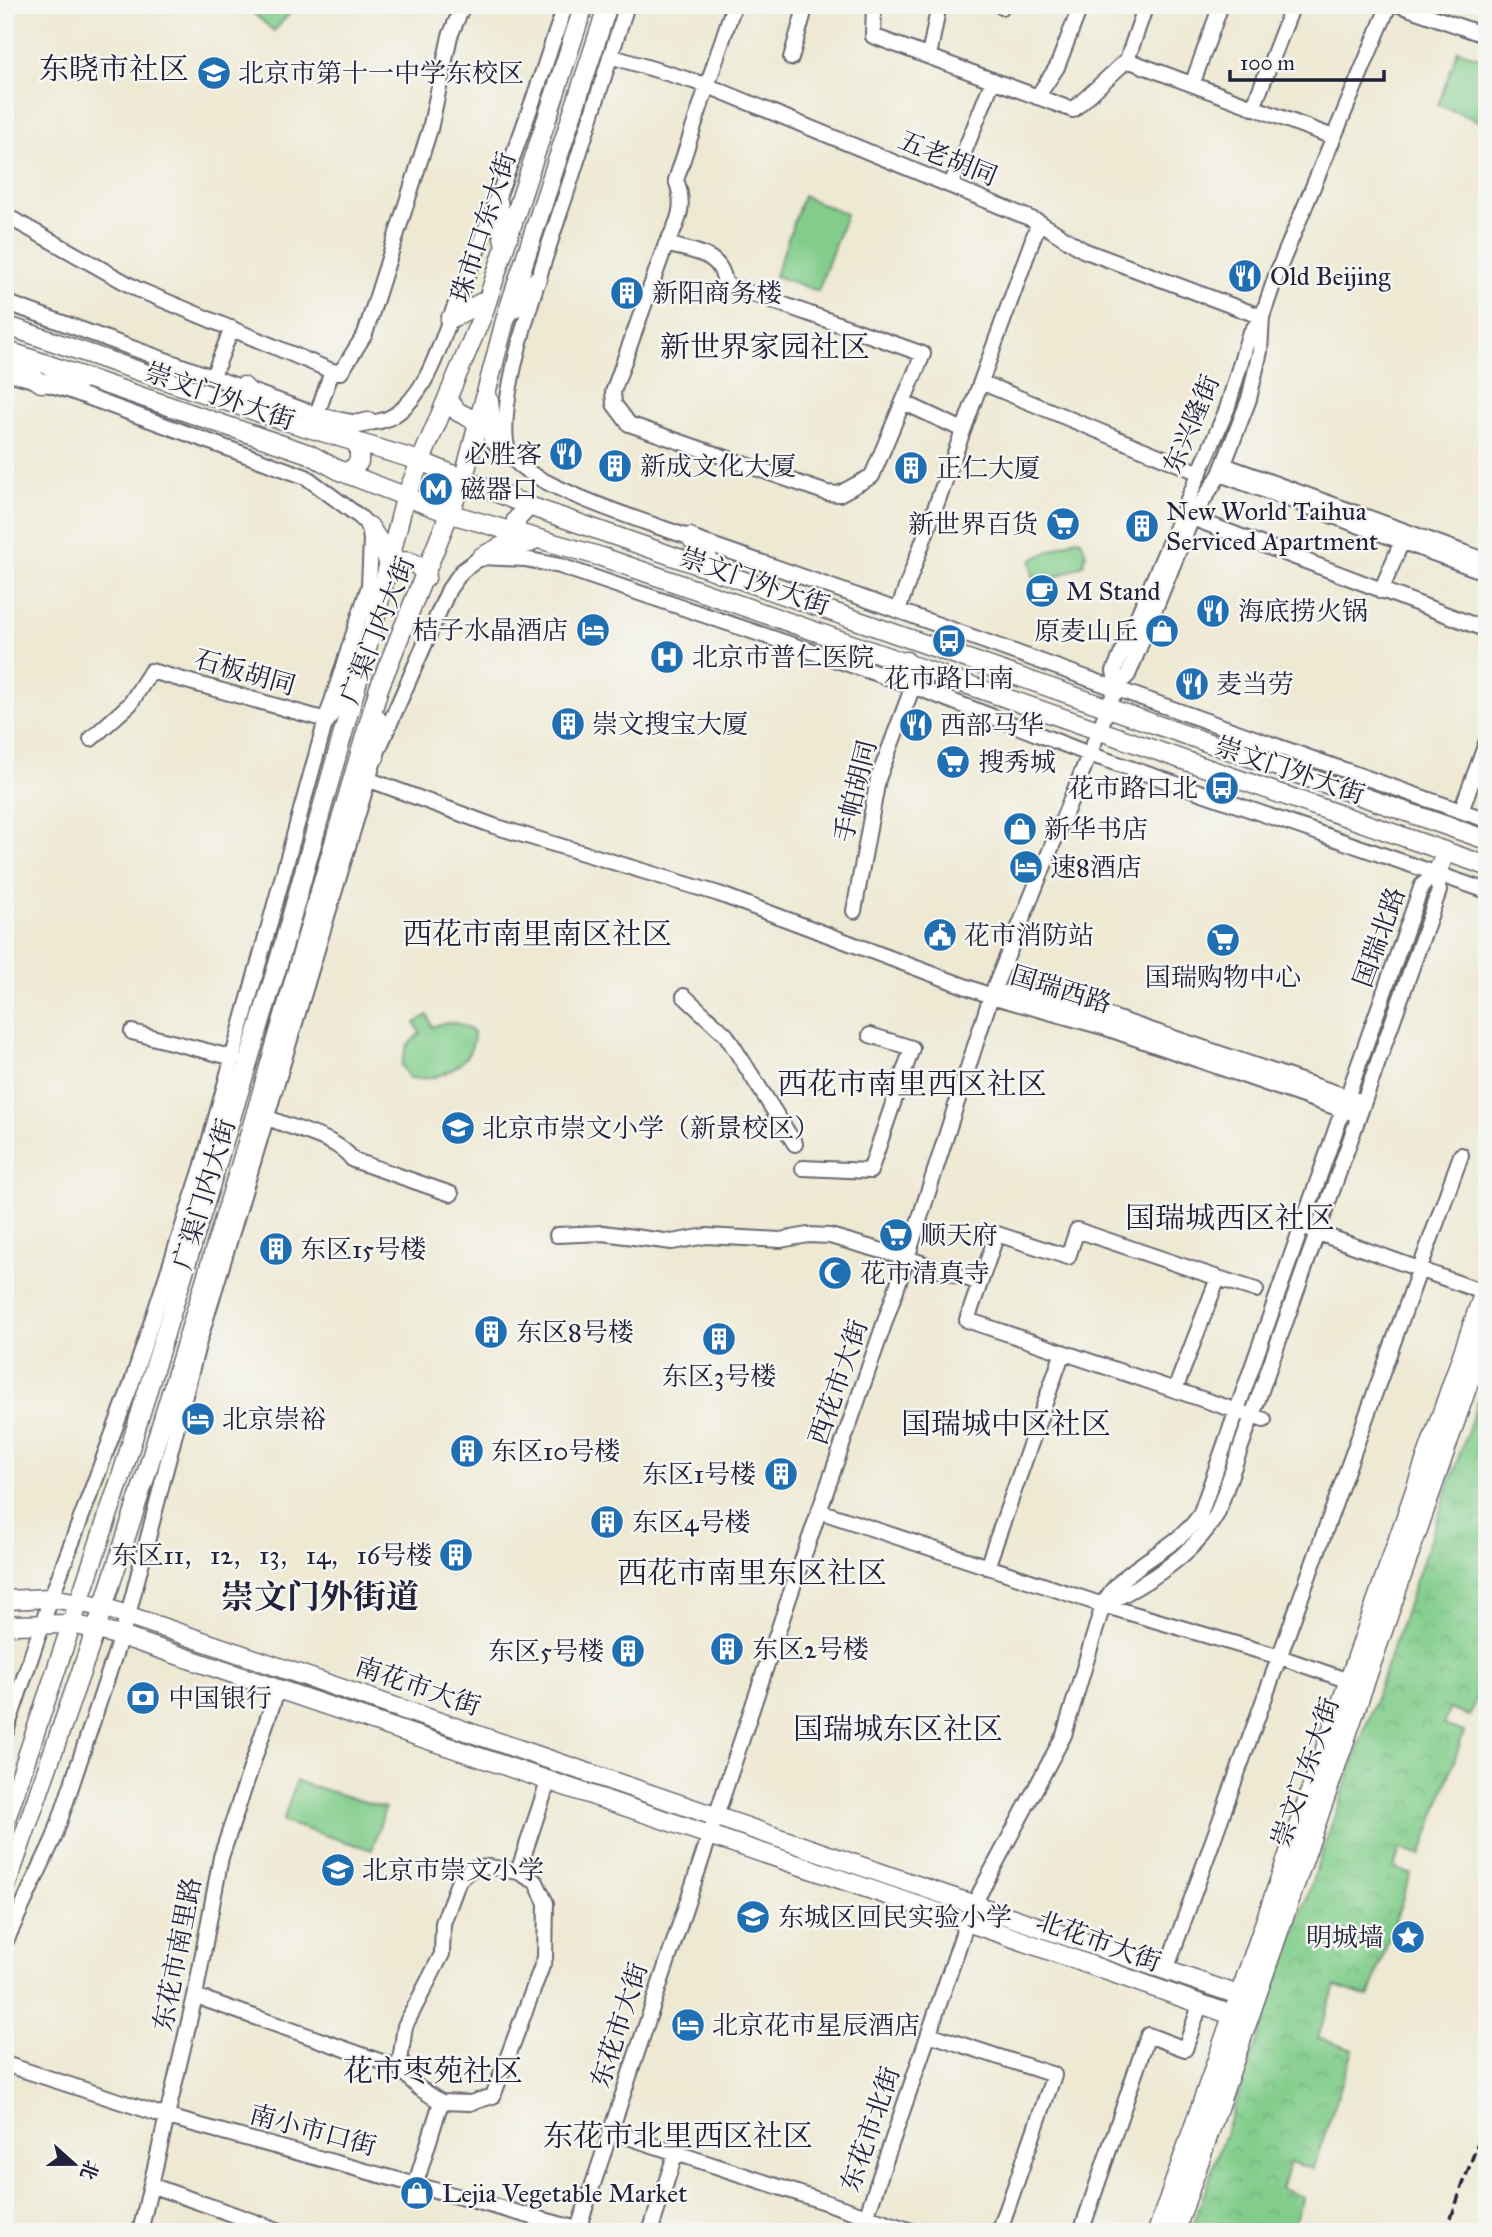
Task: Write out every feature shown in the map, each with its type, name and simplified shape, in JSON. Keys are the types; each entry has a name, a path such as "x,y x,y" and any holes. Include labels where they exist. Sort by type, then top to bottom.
{"main road":[{"name":"珠市口东大街","path":"420,461 448,400 488,299 584,5"},
{"name":"珠市口东大街","path":"464,477 506,317 608,5"},
{"path":"498,201 504,246"},
{"path":"506,317 538,279"},
{"path":"450,319 488,299"},
{"name":"崇文门外大街","path":"5,325 272,417 420,461 529,506 1487,840"},
{"name":"崇文门外大街","path":"5,350 309,454 342,472 405,498 516,535 602,556 1487,866"},
{"path":"5,357 41,383 89,379"},
{"path":"243,386 272,417"},
{"path":"487,391 493,439 509,455"},
{"path":"448,400 462,416 471,419 481,414"},
{"path":"323,432 368,422"},
{"path":"342,472 351,470 359,462 359,448 353,439"},
{"name":"广渠门内大街","path":"5,1822 122,1474 279,961 389,566 405,498 420,461"},
{"name":"广渠门内大街","path":"5,1905 6,1886 96,1629 191,1330 379,688 402,625 426,578 464,477"},
{"path":"516,535 516,520 529,506"},
{"path":"369,526 384,549 389,566 398,561 416,563 426,578"},
{"path":"690,537 719,573"},
{"path":"481,557 502,546 523,542 554,544"},
{"path":"326,720 366,650"},
{"path":"906,661 913,686"},
{"path":"375,758 379,688"},
{"path":"1454,828 1461,811"},
{"path":"1436,875 1446,852"},
{"name":"崇文门东大街","path":"1246,1998 1349,1681 1485,1288"},
{"name":"崇文门东大街","path":"1246,1998 1487,1331"},
{"name":"南花市大街","path":"5,1600 51,1598 103,1607 715,1816"},
{"name":"南花市大街","path":"5,1625 73,1624 121,1636 708,1835"},
{"name":"北花市大街","path":"715,1816 1246,1998"},
{"name":"北花市大街","path":"708,1835 1240,2018"},
{"path":"1175,2232 1246,1998"},
{"path":"1157,2232 1240,2018"}],"street":[{"path":"5,215 137,289 341,372 365,334 430,129 450,36 463,5"},
{"name":"珠市口东大街","path":"368,422 393,415 409,402 424,380 498,201 566,5"},
{"path":"509,455 504,428 509,395 538,279 627,5"},
{"path":"666,244 714,257 724,269 725,284 923,354 905,403 872,477 839,494 827,493 629,424 614,404 613,392 666,244 678,222 683,198 676,180 734,5"},
{"path":"791,58 806,5"},
{"path":"874,5 873,36 1073,110 1127,60 1146,5"},
{"path":"929,56 939,5"},
{"path":"1037,97 1057,67 1081,5"},
{"path":"1193,82 1221,5"},
{"path":"1253,108 1293,5"},
{"name":"东兴隆街","path":"1117,686 1114,671 1234,390 1249,335 1262,317 1333,137 1389,5"},
{"path":"1399,5 1487,36"},
{"name":"五老胡同","path":"610,56 706,85 1039,222 1083,250 1262,317"},
{"path":"1127,60 1193,82 1253,108 1333,137"},
{"path":"951,185 993,80"},
{"path":"898,611 963,430 983,383 1039,222"},
{"name":"崇文门外大街","path":"5,302 317,414 368,422"},
{"name":"东兴隆街","path":"1117,686 1128,675 1192,518 1222,469 1249,399 1260,351 1262,317"},
{"path":"213,376 232,328"},
{"path":"317,414 332,370"},
{"name":"崇文门外大街","path":"5,372 230,448 306,477 369,526"},
{"path":"983,383 1199,473"},
{"path":"905,403 963,430"},
{"name":"崇文门外大街","path":"509,455 538,479 627,516 1117,686 1487,820"},
{"path":"1222,469 1404,536 1487,561"},
{"path":"1192,518 1487,630"},
{"name":"广渠门内大街","path":"5,1734 51,1598 130,1388 234,1058 326,720 369,586 369,526"},
{"path":"1404,536 1487,573"},
{"path":"1381,591 1404,536"},
{"name":"崇文门外大街","path":"481,557 525,559 560,566 913,686 1089,754 1487,891"},
{"name":"广渠门内大街","path":"5,1943 54,1838 128,1615 198,1345 375,758 449,589 463,571 481,557"},
{"name":"石板胡同","path":"91,739 130,704 151,671 326,720"},
{"name":"手帕胡同","path":"854,911 878,779 913,686"},
{"name":"西花市大街","path":"715,1816 907,1258 991,996 1117,686"},
{"path":"1461,811 1487,741"},
{"path":"370,780 494,826 719,894 991,996"},
{"name":"国瑞北路","path":"1436,875 1439,891 1318,1233 1258,1418 1226,1493 1207,1532 1196,1546 1129,1592 1103,1605 1111,1588 1193,1525 1200,1515 1422,885 1436,875"},
{"name":"国瑞西路","path":"991,996 1018,990 1103,1014 1362,1109"},
{"path":"684,996 726,1035 795,1144"},
{"path":"132,1032 234,1058"},
{"path":"803,1168 870,1171 912,1048 870,1035"},
{"path":"267,1117 286,1127 344,1147 353,1160 451,1194"},
{"path":"1166,1970 1461,1155"},
{"path":"1303,1228 1419,1271 1485,1288"},
{"path":"1256,1290 1077,1230 1068,1257 997,1234 967,1320 1258,1418"},
{"path":"557,1235 603,1233 672,1242 706,1236 780,1240 819,1236 907,1258 980,1283"},
{"path":"1175,1390 1218,1278"},
{"path":"987,1567 1063,1352"},
{"path":"819,1511 1103,1605 1280,1657 1349,1681"},
{"path":"974,1904 1064,1735 1103,1605"},
{"name":"东花市南里路","path":"140,2232 153,2186 195,1996 221,1857 277,1691"},
{"path":"518,1872 548,1782"},
{"name":"东花市大街","path":"577,2230 715,1816"},
{"path":"195,1996 399,2068 419,2088 441,2102 470,2103 493,2096 545,1958 546,1903 536,1882 518,1872 489,1867 471,1869 459,1880 443,1923 442,1954 405,2026 399,2068"},
{"name":"东花市北街","path":"861,2232 967,1922"},
{"path":"1081,2232 1149,2035 1185,2049 1200,2006"},
{"path":"929,2034 1054,2075 999,2232"},
{"name":"南小市口街","path":"5,2057 38,2073"},
{"name":"南小市口街","path":"5,2064 168,2117 416,2183 577,2230"},
{"path":"416,2183 441,2102"},
{"path":"610,2132 915,2232"},
{"path":"650,2232 676,2152"},
{"path":"153,2186 283,2232"}],"green space":[{"path":"244,5 281,5 290,13 274,31"},
{"path":"1458,50 1487,61 1487,124 1438,105"},
{"path":"803,196 846,214 818,291 775,276"},
{"path":"1075,539 1081,540 1086,553 1083,565 1043,583 1033,578 1031,560"},
{"path":"428,1015 432,1027 454,1023 469,1029 474,1033 472,1045 468,1055 452,1069 432,1077 409,1078 401,1065 407,1046 420,1033 415,1023"},
{"path":"1487,1375 1487,1665 1470,1716 1449,1709 1443,1725 1464,1732 1421,1856 1400,1849 1394,1868 1411,1874 1369,1997 1335,1986 1318,2038 1353,2050 1313,2169 1290,2162 1281,2189 1303,2197 1291,2232 1191,2232"},
{"path":"296,1781 385,1808 372,1850 283,1822"}],"railway":[{"path":"1446,2232 1487,2117"},
{"path":"1480,2232 1487,2213"}],"place":[{"name":"北京市第十一中学东校区","path":"214,73"},
{"name":"Old Beijing","path":"1245,276"},
{"name":"新阳商务楼","path":"627,293"},
{"name":"必胜客","path":"566,454"},
{"name":"新成文化大厦","path":"615,466"},
{"name":"正仁大厦","path":"911,468"},
{"name":"磁器口","path":"436,489"},
{"name":"新世界百货","path":"1063,524"},
{"name":"New World Taihua Serviced Apartment","path":"1142,526"},
{"name":"M Stand","path":"1042,591"},
{"name":"海底捞火锅","path":"1213,611"},
{"name":"桔子水晶酒店","path":"593,630"},
{"name":"原麦山丘","path":"1162,631"},
{"name":"花市路口南","path":"949,641"},
{"name":"北京市普仁医院","path":"667,657"},
{"name":"麦当劳","path":"1192,684"},
{"name":"崇文搜宝大厦","path":"568,724"},
{"name":"西部马华","path":"916,725"},
{"name":"搜秀城","path":"953,762"},
{"name":"花市路口北","path":"1222,788"},
{"name":"新华书店","path":"1020,829"},
{"name":"速8酒店","path":"1026,867"},
{"name":"花市消防站","path":"940,935"},
{"name":"国瑞购物中心","path":"1223,940"},
{"name":"北京市崇文小学（新景校区）","path":"458,1128"},
{"name":"顺天府","path":"896,1235"},
{"name":"东区15号楼","path":"276,1249"},
{"name":"花市清真寺","path":"835,1273"},
{"name":"东区8号楼","path":"491,1332"},
{"name":"东区3号楼","path":"719,1339"},
{"name":"北京崇裕","path":"198,1419"},
{"name":"东区10号楼","path":"467,1451"},
{"name":"东区1号楼","path":"781,1474"},
{"name":"东区4号楼","path":"607,1522"},
{"name":"东区11，12，13，14，16号楼","path":"456,1555"},
{"name":"东区2号楼","path":"727,1649"},
{"name":"东区5号楼","path":"628,1651"},
{"name":"中国银行","path":"143,1698"},
{"name":"北京市崇文小学","path":"338,1870"},
{"name":"东城区回民实验小学","path":"753,1917"},
{"name":"明城墙","path":"1408,1937"},
{"name":"北京花市星辰酒店","path":"688,2025"},
{"name":"Lejia Vegetable Market","path":"417,2193"}],"district":[{"name":"东晓市社区","path":"114,69"},
{"name":"新世界家园社区","path":"765,347"},
{"name":"西花市南里南区社区","path":"537,934"},
{"name":"西花市南里西区社区","path":"912,1084"},
{"name":"国瑞城西区社区","path":"1230,1218"},
{"name":"国瑞城中区社区","path":"1006,1424"},
{"name":"西花市南里东区社区","path":"752,1573"},
{"name":"崇文门外街道","path":"320,1597"},
{"name":"国瑞城东区社区","path":"898,1729"},
{"name":"花市枣苑社区","path":"433,2071"},
{"name":"东花市北里西区社区","path":"678,2136"}]}
